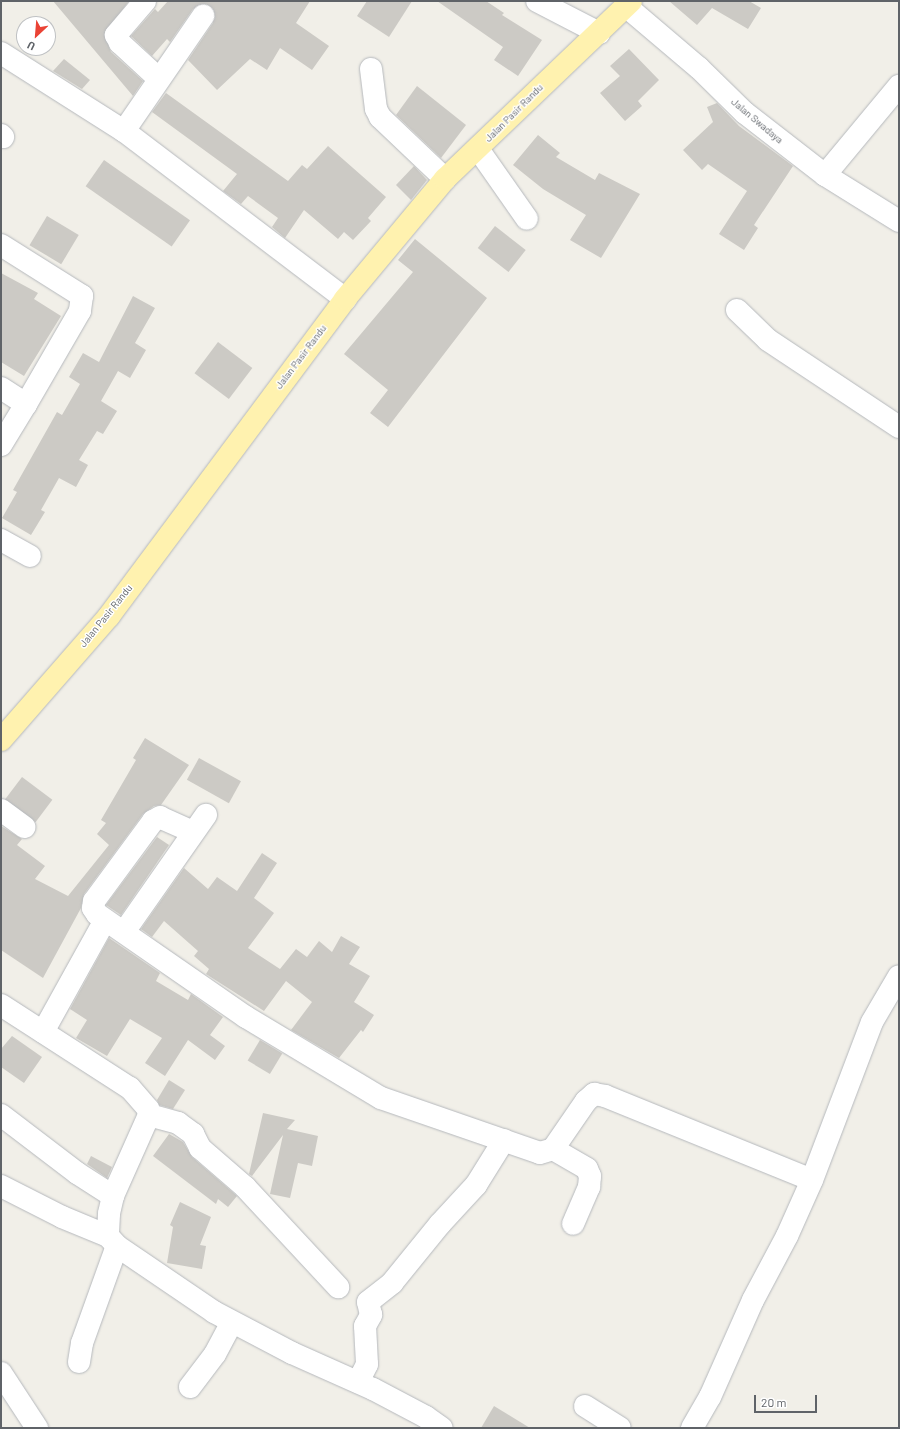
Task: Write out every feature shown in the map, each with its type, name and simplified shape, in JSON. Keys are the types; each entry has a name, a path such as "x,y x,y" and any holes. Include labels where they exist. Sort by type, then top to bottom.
{"main road":[{"name":"Jalan Pasir Randu","path":"1,740 108,616 345,299 445,179 478,149 521,105 629,4"}],"street":[{"path":"537,1 599,33"},
{"path":"141,3 116,35 120,42 159,79"},
{"name":"Jalan Swadaya","path":"629,4 699,68 745,113 825,175 899,222"},
{"path":"124,131 203,16"},
{"path":"1,53 124,131 345,299"},
{"path":"371,68 376,109 380,117 445,179"},
{"path":"825,175 892,108 899,86"},
{"path":"478,149 527,218"},
{"path":"1,245 82,296 80,311 1,445"},
{"path":"737,310 768,340 899,427"},
{"path":"1,388 26,404"},
{"path":"1,540 30,556"},
{"path":"1,810 24,827"},
{"path":"124,932 206,814"},
{"path":"193,832 160,818 153,821 94,901 92,908 105,920 246,1017 381,1098 540,1153 553,1149 586,1101 594,1094 605,1096 812,1180"},
{"path":"43,1032 105,920"},
{"path":"692,1428 710,1397 753,1300 787,1236 812,1180 872,1022 899,976"},
{"path":"1,1005 130,1088 143,1102 149,1115 114,1196 113,1241 82,1343 79,1362"},
{"path":"1,1115 77,1173 114,1196"},
{"path":"149,1115 178,1123 193,1134 200,1148 245,1187 338,1287"},
{"path":"358,1382 367,1364 366,1326 371,1315 368,1302 392,1283 440,1224 476,1185 504,1140"},
{"path":"553,1149 587,1169 590,1176 589,1187 573,1224"},
{"path":"1,1186 113,1241 171,1285 232,1322 292,1353 358,1382 426,1417 442,1428"},
{"path":"190,1387 215,1354 232,1322"},
{"path":"1,1373 37,1428"},
{"path":"584,1406 618,1428"}],"building":[{"path":"53,1 129,1 104,34 111,52 143,81 133,96"},
{"path":"168,1 310,1 296,23 329,46 312,70 280,48 267,70 250,59 217,90 188,60 213,23 214,11 210,6 204,4 193,9 170,42 167,39 152,56 131,36 155,9 158,12"},
{"path":"367,1 412,1 389,37 357,16"},
{"path":"437,1 486,1 504,13 502,15 542,40 518,76 494,60 503,47"},
{"path":"669,1 749,1 761,8 748,29 712,8 697,25"},
{"path":"629,49 659,80 638,101 642,106 625,121 600,93 620,76 610,66"},
{"path":"64,59 90,80 82,89 53,71"},
{"path":"417,86 466,125 441,158 396,115"},
{"path":"166,93 288,181 302,165 307,169 328,146 386,197 368,218 371,221 353,240 344,232 338,239 304,210 285,238 272,227 278,218 248,196 241,204 223,191 237,174 152,112"},
{"path":"717,103 739,126 793,166 754,225 758,228 744,250 719,234 747,191 708,164 702,170 683,150 713,122 707,107"},
{"path":"538,135 560,153 556,157 595,180 599,173 640,194 601,258 570,240 586,215 543,189 513,165"},
{"path":"104,160 190,220 172,246 86,186"},
{"path":"414,166 427,180 411,200 396,185"},
{"path":"47,216 79,235 61,264 29,245"},
{"path":"495,226 526,250 508,272 478,248"},
{"path":"415,239 487,298 388,427 370,413 388,390 344,354 413,272 398,260"},
{"path":"1,273 38,293 34,299 61,316 24,376 1,362"},
{"path":"133,296 155,308 135,343 146,350 130,378 118,371 101,401 117,411 103,434 97,431 79,460 88,465 76,487 59,478 41,510 45,512 31,535 2,518 17,492 13,490 57,412 62,415 80,384 69,377 83,353 99,362"},
{"path":"218,342 252,368 229,399 195,373"},
{"path":"145,738 189,765 161,805 154,806 143,814 84,894 81,908 43,978 1,950 1,826 22,839 17,845 45,866 35,879 68,896 109,845 97,834 106,823 101,820 136,760 133,758"},
{"path":"199,758 241,781 229,803 187,780"},
{"path":"22,777 52,800 35,822 5,799"},
{"path":"157,837 169,845 121,915 106,905"},
{"path":"262,853 277,863 254,898 274,913 248,948 280,969 296,949 307,957 319,941 332,952 341,936 360,947 349,964 370,976 354,1002 374,1015 363,1032 361,1030 339,1058 291,1030 312,1002 286,981 264,1011 206,974 209,969 194,956 198,951 164,921 152,937 141,929 184,868 208,889 217,877 237,891"},
{"path":"109,938 160,973 156,981 188,1000 191,994 223,1017 210,1035 225,1046 215,1060 188,1040 165,1076 145,1063 162,1038 130,1019 107,1056 76,1038 87,1020 70,1009"},
{"path":"12,1036 42,1057 24,1083 1,1067 1,1049"},
{"path":"260,1040 282,1053 270,1074 248,1061"},
{"path":"169,1080 185,1090 173,1109 159,1105 157,1100"},
{"path":"263,1113 295,1120 287,1129 318,1136 312,1166 298,1163 290,1198 270,1194 283,1135 252,1176 249,1174"},
{"path":"169,1134 183,1142 192,1157 237,1196 228,1207 218,1199 216,1204 153,1156"},
{"path":"91,1156 112,1167 107,1178 87,1164"},
{"path":"180,1202 211,1217 200,1245 206,1246 202,1269 167,1263 173,1227 170,1225"},
{"path":"494,1406 530,1428 481,1428"}]}
